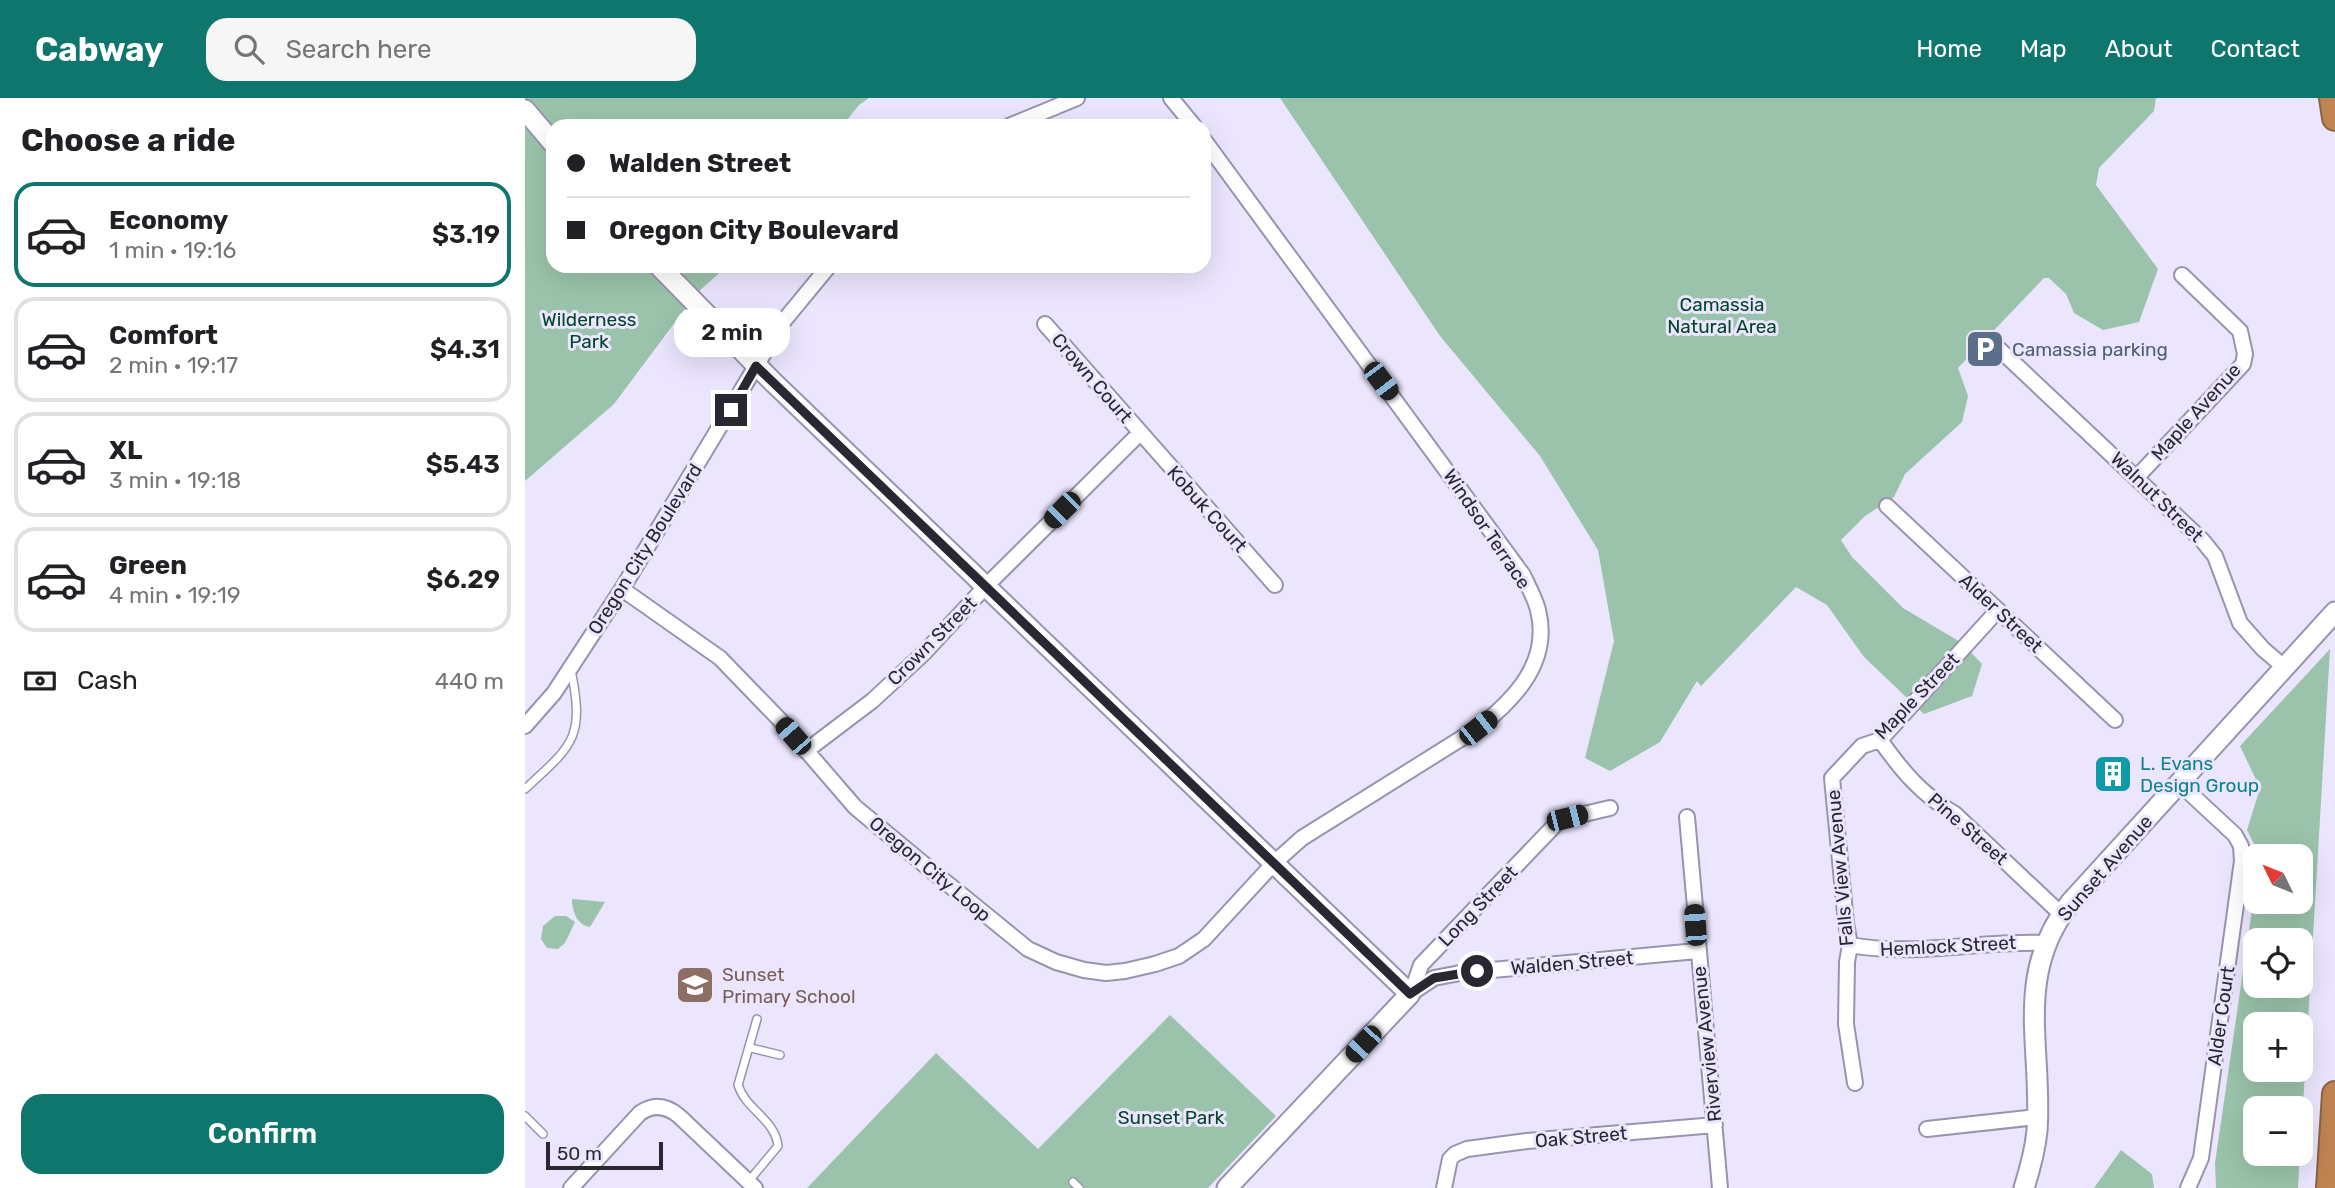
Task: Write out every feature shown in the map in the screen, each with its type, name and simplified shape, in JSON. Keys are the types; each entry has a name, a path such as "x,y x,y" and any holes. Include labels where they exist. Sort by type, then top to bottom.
{"highway":[{"path":"2332,98 2335,118"},
{"path":"2329,1188 2335,1094"}],"street":[{"path":"1026,119 1077,98"},
{"path":"1171,98 1188,119"},
{"path":"525,110 546,135"},
{"name":"Windsor Terrace","path":"1211,150 1523,575 1538,611 1539,644 1530,672 1515,696 1478,728 1302,838 1275,863"},
{"path":"666,273 756,366 1410,994"},
{"path":"756,366 782,323 823,273"},
{"name":"Maple Avenue","path":"2137,477 2243,364 2245,354 2240,331 2182,275"},
{"name":"Crown Court","path":"1045,324 1139,433"},
{"name":"Walnut Street","path":"1999,348 2201,540 2215,556 2240,623 2264,650 2284,667"},
{"name":"Oregon City Boulevard","path":"525,726 554,693 622,589 756,366"},
{"name":"Kobuk Court","path":"1139,433 1275,585"},
{"name":"Crown Street","path":"806,751 872,701 924,653 986,586 1139,433"},
{"name":"Alder Street","path":"1887,506 2115,720"},
{"name":"Oregon City Loop","path":"622,589 720,659 754,693 855,807 1028,948 1055,962 1106,973 1156,964 1179,956 1204,939 1275,863"},
{"name":"Maple Street","path":"1832,778 1862,746 1879,740 1998,610"},
{"name":"Sunset Avenue","path":"2024,1188 2033,1160 2037,1117 2033,1016 2036,979 2052,929 2061,914 2335,612"},
{"name":"Pine Street","path":"1879,740 1905,775 1938,804 1955,814 2061,914"},
{"name":"Falls View Avenue","path":"1832,778 1850,945 1847,962 1846,1024 1855,1083"},
{"name":"Alder Court","path":"2179,783 2235,835 2241,846 2242,861 2201,1158 2188,1188"},
{"name":"Long Street","path":"1227,1188 1410,994 1421,965 1557,823 1610,808"},
{"name":"Riverview Avenue","path":"1687,817 1720,1188"},
{"name":"Hemlock Street","path":"1850,945 1907,951 2022,942 2047,943"},
{"name":"Walden Street","path":"1410,994 1434,978 1460,973 1697,951"},
{"path":"571,1188 640,1113 647,1108 658,1106 674,1112 752,1185"},
{"path":"1927,1129 2037,1117"},
{"name":"Oak Street","path":"1444,1188 1450,1159 1467,1149 1715,1125"}],"lane":[{"path":"525,789 558,760 573,740 577,718 571,668"},
{"path":"752,1185 778,1146 772,1127 741,1095 739,1085 757,1019"},
{"path":"751,1048 780,1055"},
{"path":"525,1116 543,1134"},
{"path":"1073,1182 1079,1188"}],"green space":[{"name":"Wilderness Park","path":"525,98 869,98 848,119 546,119 546,273 719,273 696,294 614,404 525,481"},
{"name":"Camassia Natural Area","path":"1280,98 2156,98 2154,111 2099,168 2096,185 2158,269 2139,322 2103,330 2074,313 2066,294 2049,278 2044,278 1958,368 1968,396 1962,422 1905,474 1894,497 1865,516 1841,540 1852,557 1903,608 1962,643 1982,664 1972,696 1924,714 1864,657 1827,605 1796,587 1701,686 1697,681 1660,742 1610,771 1585,758 1614,641 1598,550 1540,456 1440,336"},
{"path":"2330,649 2313,937 2313,928 2249,928 2251,914 2313,914 2313,844 2254,844 2247,830 2260,788 2240,746"},
{"path":"572,899 605,902 590,927 576,917"},
{"path":"555,916 566,916 575,922 565,943 558,949 547,948 541,939 543,926"},
{"path":"2243,971 2243,998 2309,998 2309,1012 2243,1012 2243,1082 2304,1082 2304,1096 2243,1096 2243,1166 2299,1166 2298,1188 2216,1188 2215,1163"},
{"name":"Sunset Park","path":"1170,1015 1276,1116 1208,1188 807,1188 936,1053 1038,1149"},
{"path":"2121,1150 2152,1174 2154,1188 2094,1188"}],"place":[{"name":"Camassia parking","path":"1985,349"},
{"name":"L. Evans Design Group","path":"2113,774"},
{"name":"Sunset Primary School","path":"695,985"}],"route":[{"path":"731,410 756,366 1410,994 1434,978 1477,971"}]}
